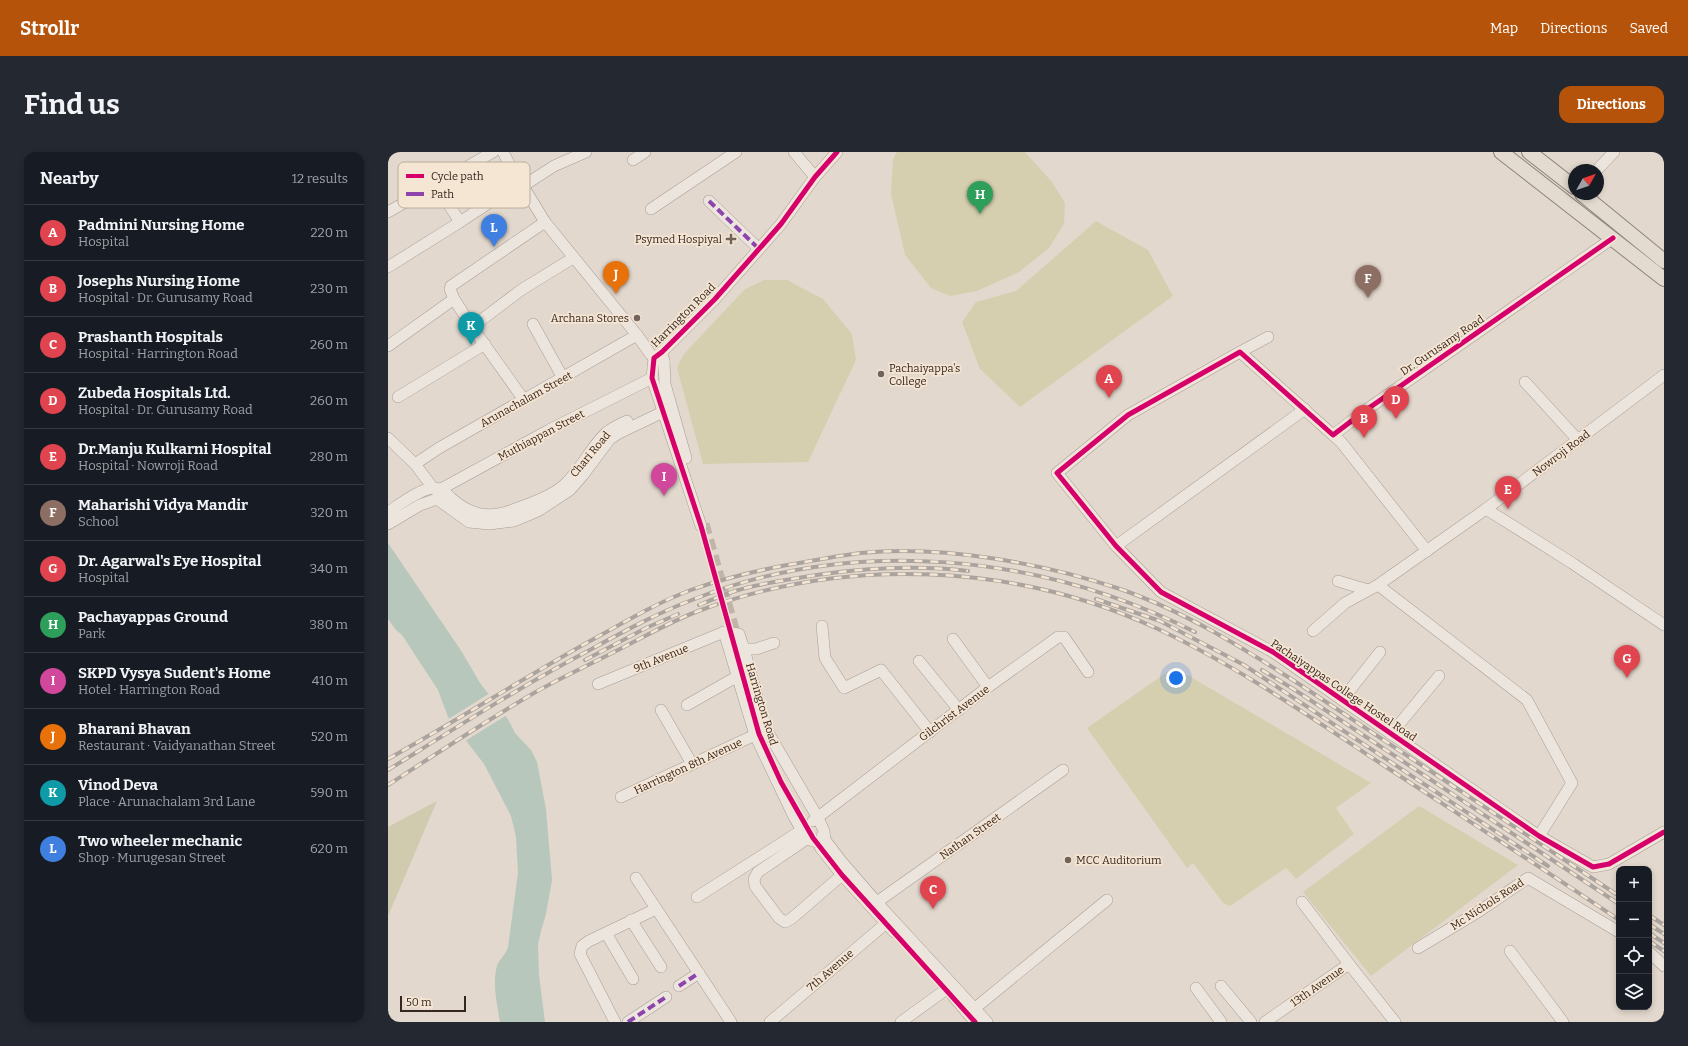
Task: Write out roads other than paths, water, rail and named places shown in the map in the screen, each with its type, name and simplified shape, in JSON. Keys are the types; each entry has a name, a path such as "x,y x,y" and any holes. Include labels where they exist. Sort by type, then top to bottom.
{"main road":[{"path":"1501,152 1664,279"},
{"path":"1529,152 1568,182"},
{"path":"1589,200 1664,261"}],"street":[{"path":"476,162 493,152"},
{"path":"503,152 509,162"},
{"path":"530,179 554,166 586,152"},
{"path":"633,160 645,152"},
{"path":"651,209 736,152"},
{"path":"794,152 814,177"},
{"name":"Harrington Road","path":"660,357 665,384 702,525 652,378 660,357 781,224 814,177 837,152"},
{"path":"1603,164 1614,152"},
{"path":"530,198 545,222 637,335 660,357"},
{"path":"710,201 759,249"},
{"path":"388,212 398,206"},
{"path":"451,208 460,222"},
{"path":"388,267 482,208"},
{"path":"524,400 454,300 450,289 451,286 545,222"},
{"name":"Dr. Gurusamy Road","path":"1333,435 1366,410 1613,238"},
{"path":"472,327 521,290 574,258"},
{"path":"388,346 454,300"},
{"path":"533,324 563,378"},
{"name":"Arunachalam Street","path":"414,464 439,448 637,335"},
{"path":"1268,337 1240,352 1341,442 1427,551"},
{"path":"398,397 485,344"},
{"name":"Pachaiyappas College Hostel Road","path":"1240,352 1128,415 1057,473 1116,546 1160,592 1273,652 1539,836 1593,867 1609,864 1664,832"},
{"name":"Nowroji Road","path":"1313,632 1345,603 1373,588 1486,509 1664,375"},
{"name":"Muthiappan Street","path":"437,492 549,430 652,378"},
{"path":"1525,382 1578,440"},
{"path":"1116,546 1305,409"},
{"name":"Chari Road","path":"388,438 414,464 437,492 469,522 489,524 520,518 538,511 570,490 584,475 610,439 662,410"},
{"path":"388,512 437,492"},
{"path":"388,524 417,500"},
{"path":"1486,509 1572,562 1664,625"},
{"path":"1338,580 1373,588 1527,700 1572,783 1539,836"},
{"path":"822,626 825,658 844,688 880,670 930,732"},
{"path":"724,632 755,735 794,817 813,831 842,875 888,921"},
{"name":"Harrington Road","path":"724,632 738,634 740,636 763,732 813,831 877,902 888,921 950,987 974,1008 987,1022"},
{"name":"9th Avenue","path":"598,684 724,632"},
{"name":"Gilchrist Avenue","path":"813,831 930,732 988,687 1062,636 1088,672"},
{"path":"953,639 988,687"},
{"path":"742,649 762,647 774,643"},
{"path":"1342,700 1380,652"},
{"path":"919,662 959,710"},
{"path":"687,705 738,676"},
{"path":"1391,734 1439,676"},
{"path":"660,710 692,764"},
{"name":"Harrington 8th Avenue","path":"621,797 755,735"},
{"name":"Nathan Street","path":"877,902 1062,770"},
{"path":"813,831 758,872 754,879 755,886 779,918 785,922 791,919 842,875"},
{"path":"698,897 813,831"},
{"path":"636,878 731,1022"},
{"name":"Mc Nichols Road","path":"1418,948 1481,910 1528,878 1616,930"},
{"path":"974,1008 1107,900"},
{"path":"1302,902 1349,964 1396,1022"},
{"path":"615,1022 580,954 582,946 631,920 656,909"},
{"path":"631,920 661,967"},
{"name":"7th Avenue","path":"770,1022 888,921"},
{"path":"606,933 633,979"},
{"path":"1510,951 1563,1022"},
{"path":"1652,955 1664,966"},
{"name":"13th Avenue","path":"1265,1022 1349,964"},
{"path":"679,986 699,973"},
{"path":"1221,986 1251,1022"},
{"path":"901,1022 950,987 975,1022"},
{"path":"1196,988 1221,1022"},
{"path":"628,1022 666,997"}],"tunnel":[{"path":"704,524 738,643"}],"railway":[{"path":"388,759 627,620 691,590 763,570 852,554 892,551 958,554 992,558 1058,571 1120,589 1190,619 1235,644 1299,684 1616,894"},
{"path":"388,770 486,709 536,680 612,638 678,605 754,580 817,567 882,561 946,562 1011,570 1074,585 1136,606 1195,632"},
{"path":"699,605 749,587 814,575 858,570 902,568 968,571"},
{"path":"388,785 515,704 668,624 701,610 757,593 814,581 873,575 931,574 990,580 1047,591 1104,607 1158,629 1215,658 1297,708 1616,918"},
{"path":"1096,599 1160,621 1244,665 1548,866"},
{"path":"585,660 646,628 678,614"},
{"path":"1262,670 1295,690 1616,902"},
{"path":"1652,917 1664,925"},
{"path":"1652,926 1664,934"},
{"path":"1652,935 1664,943"},
{"path":"1652,943 1664,951"}],"place":[{"name":"Pachayappas Ground","path":"980,214"},
{"name":"Psymed Hospiyal","path":"731,239"},
{"name":"Two wheeler mechanic","path":"494,247"},
{"name":"Bharani Bhavan","path":"616,294"},
{"name":"Maharishi Vidya Mandir","path":"1368,298"},
{"name":"Archana Stores","path":"637,318"},
{"name":"Vinod Deva","path":"471,345"},
{"name":"Pachaiyappa's College","path":"881,374"},
{"name":"Padmini Nursing Home","path":"1109,398"},
{"name":"Zubeda Hospitals Ltd.","path":"1396,419"},
{"name":"Josephs Nursing Home","path":"1364,438"},
{"name":"SKPD Vysya Sudent's Home","path":"664,496"},
{"name":"Dr.Manju Kulkarni Hospital","path":"1508,509"},
{"name":"Dr. Agarwal's Eye Hospital","path":"1627,678"},
{"name":"MCC Auditorium","path":"1068,860"},
{"name":"Prashanth Hospitals","path":"933,909"}]}
